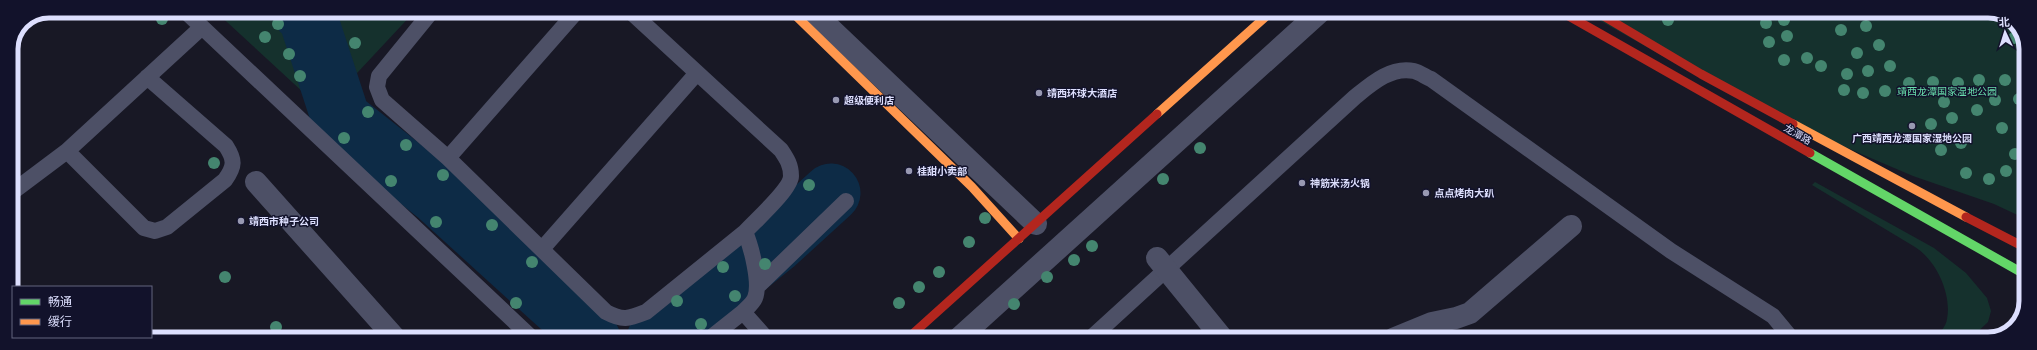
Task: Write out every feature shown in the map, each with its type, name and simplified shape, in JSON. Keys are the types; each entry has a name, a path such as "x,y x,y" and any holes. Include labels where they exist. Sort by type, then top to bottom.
{"main road":[{"path":"798,18 972,187 1019,239"},
{"path":"915,332 1264,18"},
{"name":"龙潭路","path":"1572,18 2019,271"},
{"name":"龙潭路","path":"1606,18 1647,43 1863,162 2019,244"}],"street":[{"path":"819,18 1036,224"},
{"path":"966,332 1313,18"},
{"path":"256,182 390,332"},
{"path":"1410,332 1432,323 1456,318 1470,313 1571,226"},
{"path":"1162,263 1217,332"}],"lane":[{"path":"192,18 526,332"},
{"path":"426,18 379,76 377,87 382,100 448,158 606,312 619,319 631,318 646,312 748,238 784,190 791,178 790,164 781,150 638,18"},
{"path":"448,158 571,18"},
{"path":"18,188 67,151 202,27"},
{"path":"1097,332 1162,263 1355,97 1377,80 1393,72 1414,71 1431,79 1671,251 1773,316 1786,332"},
{"path":"542,248 697,73"},
{"path":"67,151 144,228 155,231 167,227 225,180 232,169 233,157 226,146 147,77"},
{"path":"757,286 846,201"},
{"path":"718,332 743,312 755,299 757,286 748,238"},
{"path":"743,312 761,332"}],"green space":[{"path":"223,18 288,18 302,45 313,81 318,106"},
{"path":"321,18 408,18 344,87 342,73"},
{"name":"靖西龙潭国家湿地公园","path":"1595,18 1992,18 2001,21 2007,24 2014,32 2019,47 2019,216 1994,204 1913,176 1737,98"},
{"path":"1815,182 1934,248 1966,273 1987,298 1991,311 1988,322 1977,332 1941,332 1947,319 1947,299 1941,278 1930,260 1915,247 1812,185"}],"waterway":[{"path":"308,18 341,119 436,194 566,312 585,332"},
{"path":"665,332 775,244 831,193"}],"traffic: fast":[{"path":"1810,153 2019,271"}],"traffic: slow":[{"path":"798,18 972,187 1019,239"},
{"path":"1157,114 1264,18"},
{"path":"1793,124 1966,217"}],"traffic: jam":[{"path":"1572,18 1810,153"},
{"path":"1607,18 1701,74 1793,124"},
{"path":"915,332 1157,114"},
{"path":"1966,217 2019,244"}],"place":[{"name":"靖西环球大酒店","path":"1039,93"},
{"name":"超级便利店","path":"836,100"},
{"name":"广西靖西龙潭国家湿地公园","path":"1912,126"},
{"name":"桂甜小卖部","path":"909,171"},
{"name":"神筋米汤火锅","path":"1302,183"},
{"name":"点点烤肉大趴","path":"1426,193"},
{"name":"靖西市种子公司","path":"241,221"}]}
